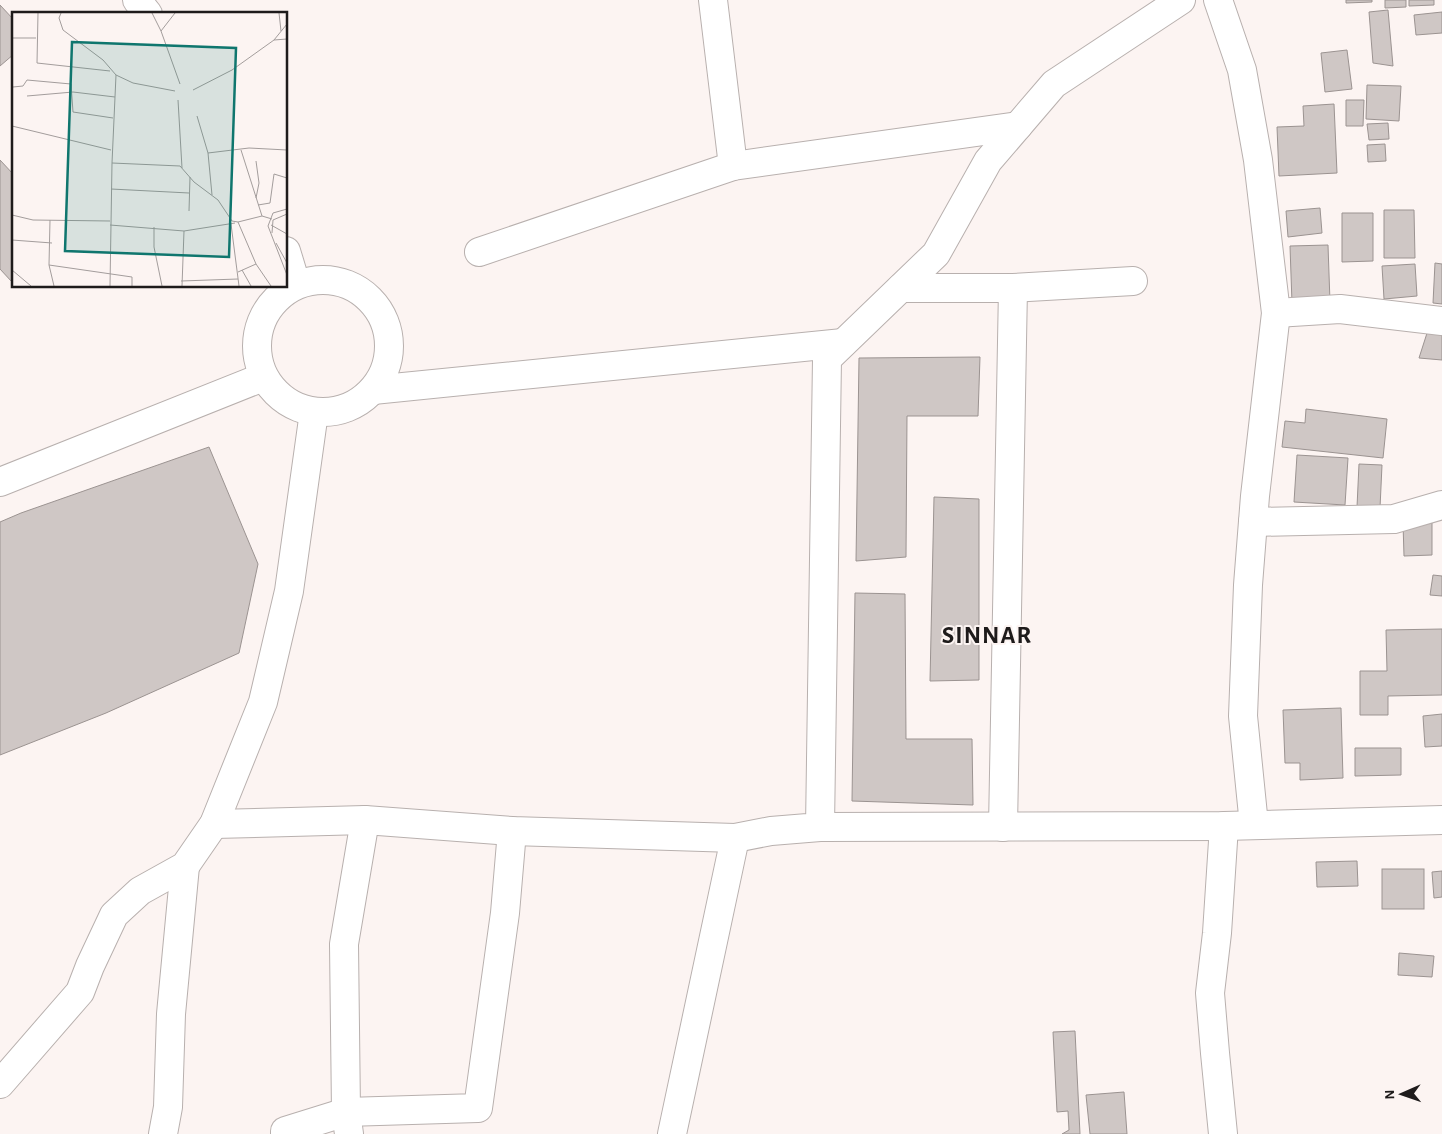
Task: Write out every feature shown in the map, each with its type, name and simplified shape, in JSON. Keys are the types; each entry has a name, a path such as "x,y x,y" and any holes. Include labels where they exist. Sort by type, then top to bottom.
{"street":[{"path":"137,0 146,12"},
{"path":"713,0 733,166"},
{"path":"820,827 828,359 936,254 988,161 1054,84 1182,0"},
{"path":"1218,0 1242,70 1258,160 1276,313 1248,585 1243,716 1254,825"},
{"path":"479,252 733,166 1018,126"},
{"path":"288,258 296,284"},
{"path":"318,279 340,281 361,290 377,307 387,327 390,349 385,371 373,390 356,405 335,412 314,412 294,406 276,394 264,377 257,357 257,336 264,314 278,296 296,284 318,279"},
{"path":"901,288 1013,288 1133,281"},
{"path":"1003,827 1013,288"},
{"path":"1276,313 1340,309 1442,321"},
{"path":"373,390 843,343"},
{"path":"0,482 264,377"},
{"path":"0,1084 80,992 114,915 140,891 185,866 214,824 264,702 290,591 314,412"},
{"path":"1253,522 1394,519 1442,505"},
{"path":"214,824 365,820 512,831 735,838 771,831 820,827 1224,826 1442,820"},
{"path":"347,1123 344,944 365,820"},
{"path":"1223,1134 1210,993 1217,933 1224,826"},
{"path":"285,1134 285,1131 478,1108 505,913 512,831"},
{"path":"672,1134 735,838"},
{"path":"162,1134 168,1107 171,1014 185,866"}],"building":[{"path":"1346,0 1372,0 1372,2 1346,3"},
{"path":"1385,0 1406,0 1406,7 1385,8"},
{"path":"1409,0 1434,0 1434,5 1409,6"},
{"path":"0,5 12,18 12,56 0,66"},
{"path":"1388,10 1393,66 1373,63 1369,12"},
{"path":"1442,12 1442,33 1416,35 1414,15"},
{"path":"1347,50 1352,89 1325,92 1321,53"},
{"path":"1367,85 1401,86 1399,121 1366,119"},
{"path":"1346,100 1364,100 1363,126 1346,126"},
{"path":"1334,104 1337,173 1279,176 1277,127 1304,126 1303,106"},
{"path":"1388,123 1389,139 1369,140 1367,124"},
{"path":"1385,144 1386,161 1368,162 1367,145"},
{"path":"0,160 12,173 12,282 0,269"},
{"path":"1320,208 1322,233 1288,237 1286,211"},
{"path":"1384,210 1414,210 1415,258 1384,258"},
{"path":"1342,213 1373,213 1373,261 1342,262"},
{"path":"1328,245 1330,302 1292,303 1290,246"},
{"path":"1435,263 1442,264 1442,304 1433,303"},
{"path":"1415,264 1417,296 1384,299 1382,266"},
{"path":"1428,330 1442,331 1442,360 1419,358"},
{"path":"980,357 978,416 907,416 906,557 856,561 859,358"},
{"path":"1306,409 1387,419 1383,458 1282,447 1285,421 1305,423"},
{"path":"209,447 258,564 239,653 106,713 0,755 0,522"},
{"path":"1297,455 1348,458 1345,505 1294,502"},
{"path":"1359,464 1382,465 1380,508 1357,507"},
{"path":"934,497 979,499 979,680 930,681"},
{"path":"1403,523 1432,523 1432,555 1404,556"},
{"path":"1433,575 1442,576 1442,596 1430,595"},
{"path":"855,593 905,594 906,739 972,739 973,805 852,801"},
{"path":"1442,629 1442,695 1388,696 1388,715 1360,715 1360,671 1387,671 1386,630"},
{"path":"1341,708 1343,778 1300,780 1300,763 1285,763 1283,710"},
{"path":"1442,714 1442,746 1425,747 1423,716"},
{"path":"1355,748 1401,748 1401,775 1355,776"},
{"path":"1357,861 1358,886 1317,887 1316,862"},
{"path":"1382,869 1424,869 1424,909 1382,909"},
{"path":"1442,871 1442,897 1434,898 1432,872"},
{"path":"1399,953 1434,956 1432,977 1398,975"},
{"path":"1075,1031 1080,1134 1062,1134 1069,1130 1068,1111 1057,1112 1053,1032"},
{"path":"1124,1092 1127,1134 1090,1134 1086,1095"}],"district":[{"name":"SINNAR","path":"987,635"}]}
